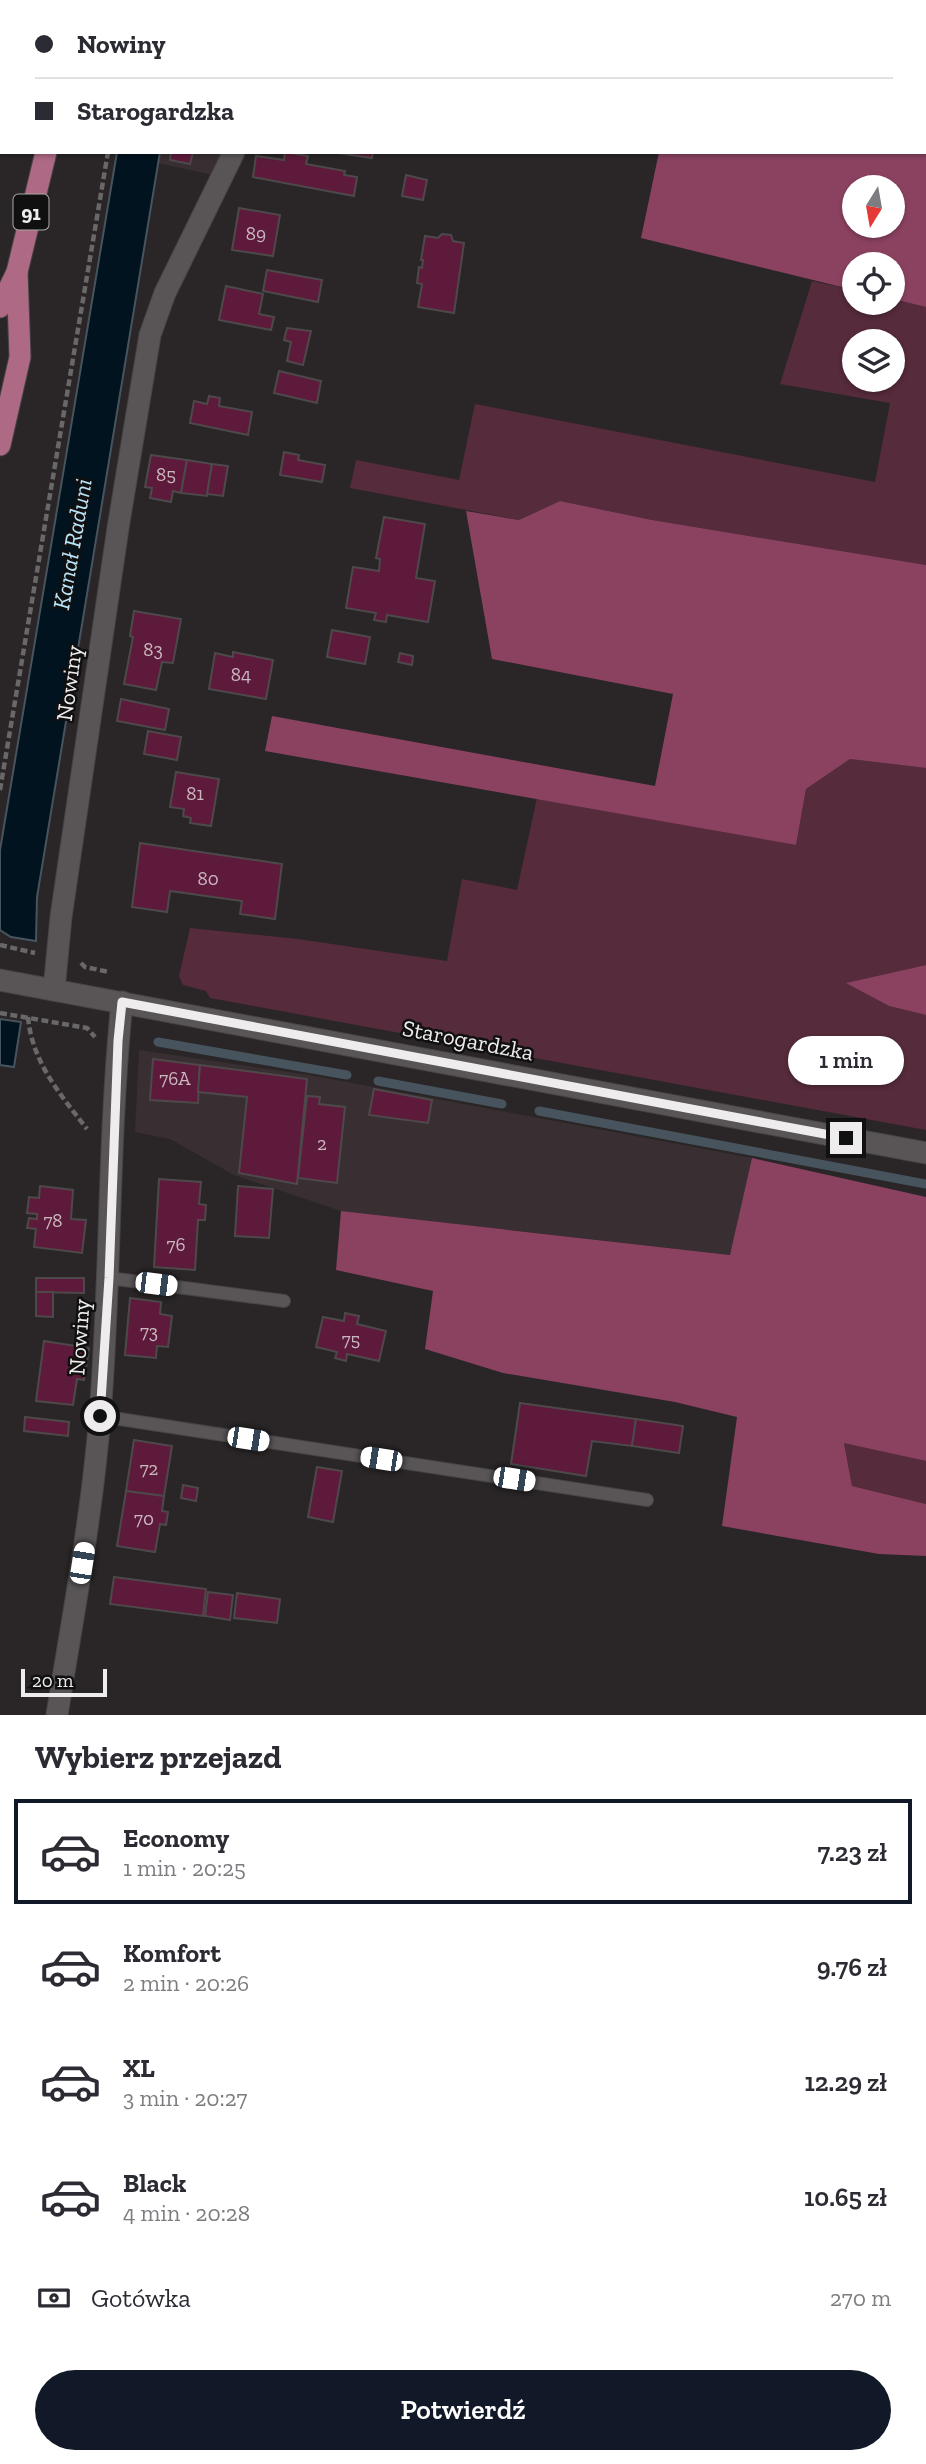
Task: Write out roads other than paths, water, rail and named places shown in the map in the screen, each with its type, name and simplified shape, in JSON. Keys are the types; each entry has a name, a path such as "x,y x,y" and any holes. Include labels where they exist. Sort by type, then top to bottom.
{"main road":[{"name":"91","path":"0,307 17,272 46,154"},
{"name":"91","path":"0,445 20,357 17,272"}],"street":[{"name":"Nowiny","path":"54,990 60,926 149,335 165,293 233,154"},
{"name":"Starogardzka","path":"0,980 926,1153"},
{"name":"Nowiny","path":"57,1715 90,1508 100,1416 109,1278 117,1054 122,1002"}],"lane":[{"path":"109,1278 284,1301"},
{"path":"100,1416 648,1500"}],"water":[{"name":"Kanał Raduni","path":"117,154 160,154 37,897 36,941 11,937 0,930 0,850"},
{"path":"0,1019 21,1022 14,1067 0,1065"}],"waterway":[{"path":"158,1042 347,1075"},
{"path":"378,1081 502,1104"},
{"path":"539,1111 926,1184"}]}
